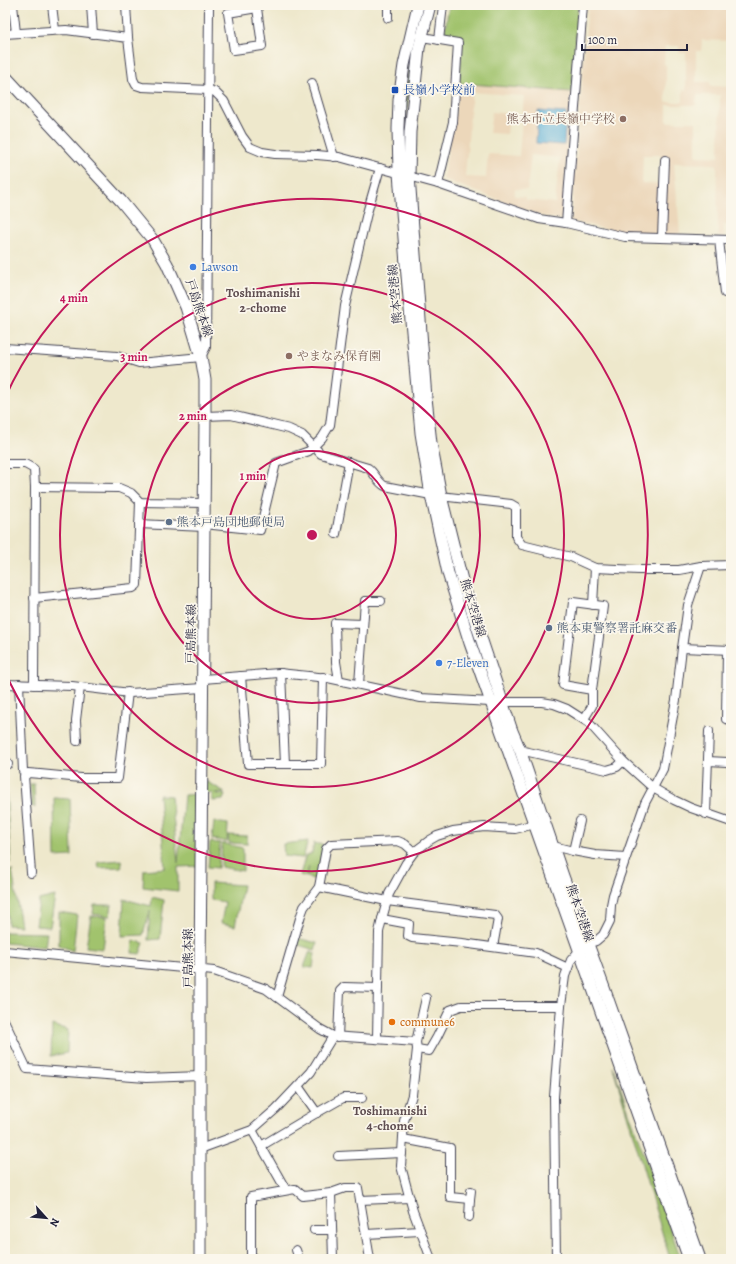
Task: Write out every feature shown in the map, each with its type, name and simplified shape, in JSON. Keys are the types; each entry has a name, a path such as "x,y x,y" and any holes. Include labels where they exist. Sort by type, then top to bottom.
{"main road":[{"name":"熊本空港線","path":"418,5 404,65 398,129 404,175 436,496 448,573 490,702 535,824 583,947 604,988 700,1259"},
{"name":"熊本空港線","path":"404,175 419,48 430,5"},
{"name":"戸島熊本線","path":"5,76 121,201 153,240 177,283 186,307 201,357 205,380 200,969 200,1259"},
{"name":"熊本空港線","path":"436,496 471,610 553,846 583,947 588,976 689,1259"}],"street":[{"path":"13,5 16,33"},
{"path":"52,5 54,30"},
{"path":"91,5 93,34"},
{"path":"126,5 133,79 136,85 142,87 209,90 214,92 224,101 242,136 250,147 262,152 275,154 317,154 334,157 438,184 539,219 625,237 731,240"},
{"path":"5,348 117,356 139,363 201,357 206,347 209,5"},
{"path":"388,5 388,18"},
{"path":"439,40 443,5"},
{"path":"566,224 583,5"},
{"path":"257,7 262,46 234,50 228,13 257,7"},
{"path":"5,34 66,30 128,38"},
{"path":"422,37 458,43 453,122 438,184"},
{"path":"312,83 334,157"},
{"path":"662,237 665,160"},
{"path":"139,524 204,525 260,530 276,463 309,451 322,438 330,425 345,306 367,212 380,168"},
{"path":"719,240 725,293 731,293"},
{"path":"205,416 231,415 289,429 302,435 321,454 368,468 385,486 436,496 511,504 516,507 516,537 522,545 571,557 595,568 679,570 701,566 731,565"},
{"path":"336,534 349,462"},
{"path":"5,464 26,464 34,469 34,685"},
{"path":"35,487 119,488 130,493 140,502 204,503"},
{"path":"34,598 134,588 137,585 140,502"},
{"path":"556,1259 554,1097 561,1006 565,976 571,960 583,947 596,941 603,935 610,921 610,905 645,802 663,769 676,700 688,606 701,566"},
{"path":"593,605 595,568"},
{"path":"359,684 365,601 381,601"},
{"path":"584,719 592,706 592,690 603,606 573,602 563,685 592,690"},
{"path":"340,680 336,662 335,623 363,624"},
{"path":"682,648 729,650 726,719 731,720"},
{"path":"281,673 285,764"},
{"path":"5,684 80,687 128,692 203,684 241,676 281,673 340,680 421,698 490,702 542,702 554,704 567,709 584,719 598,732 623,761 653,788 674,800 706,814 731,822"},
{"path":"241,676 248,764 321,764 323,677"},
{"path":"19,684 23,771 26,775"},
{"path":"77,741 76,720 80,687"},
{"path":"26,775 28,773 80,778 118,778 128,692"},
{"path":"706,814 709,731"},
{"path":"520,750 607,770 617,766 623,761"},
{"path":"708,761 727,762 731,764"},
{"path":"26,775 24,776 31,873"},
{"path":"573,851 580,821"},
{"path":"377,1038 379,932 389,894 406,862 414,852 430,840 453,831 484,827 516,829 535,824"},
{"path":"277,997 304,907 319,888 326,849 331,844 398,841 405,844 414,852"},
{"path":"553,846 595,855 626,857"},
{"path":"319,888 387,901 494,915 498,919 492,947"},
{"path":"382,919 409,924 408,936 412,938 540,954 568,968"},
{"path":"5,951 214,971 266,989 320,1029 336,1036 377,1038 416,1045 429,1051 450,1010 461,1006 561,1006"},
{"path":"200,1149 252,1130 276,1109 311,1072 336,1036 340,991 342,988 378,988"},
{"path":"426,998 416,1045 412,1095 404,1120 401,1166 420,1231 431,1259"},
{"path":"5,1022 27,1069 146,1078 201,1076"},
{"path":"298,1086 317,1113"},
{"path":"261,1146 343,1098 362,1098"},
{"path":"252,1130 286,1190"},
{"path":"403,1139 450,1148 450,1197 470,1195 469,1217"},
{"path":"338,1156 402,1153"},
{"path":"251,1259 251,1197 295,1189 303,1196 346,1188 358,1188 370,1259"},
{"path":"331,1192 333,1259"},
{"path":"360,1200 410,1198"},
{"path":"314,1230 332,1230"},
{"path":"366,1234 420,1231"},
{"path":"296,1250 299,1259"}],"shaded area":[{"path":"449,5 578,5 562,220 542,216 443,179 457,103 463,39 444,36","holes":["472,92 524,96 519,156 488,154 486,178 465,177","531,155 560,158 555,203 526,200 526,197 514,196 515,189 527,190"]},
{"name":"熊本市立長嶺中学校","path":"588,5 731,5 731,41 702,40 701,51 696,51 696,82 710,82 710,86 731,87 731,165 729,196 731,196 731,225 724,225 724,237 718,236 717,165 712,164 674,163 680,233 674,235 622,233 571,221","holes":["665,46 679,46 679,53 686,53 686,90 683,90 683,102 666,102 666,65 664,64","697,95 720,95 719,157 696,156 696,122 667,122 667,105 696,105","643,155 662,155 661,184 642,183"]},
{"path":"492,112 509,114 507,134 489,133"}],"green space":[{"path":"424,5 426,5 411,77 402,150 407,77 418,23"},
{"path":"449,5 578,5 572,92 459,83 463,39 444,36"},
{"path":"205,781 225,792 215,793 225,795 223,800 212,801 212,793 205,793"},
{"path":"30,784 34,784 35,808 32,806"},
{"path":"6,790 11,862 5,863 5,791"},
{"path":"198,794 202,866 178,867 178,891 143,887 144,870 165,868 159,795 171,796 178,863 184,795"},
{"path":"54,798 70,799 72,856 55,857"},
{"path":"214,822 228,824 227,842 212,839"},
{"path":"228,835 247,836 247,844 229,843"},
{"path":"308,841 303,858 284,856 283,844"},
{"path":"210,842 220,843 218,868 208,867"},
{"path":"222,843 243,848 243,871 221,867"},
{"path":"314,843 323,845 317,880 307,877 309,866 306,877 300,875 305,857 312,853"},
{"path":"121,860 122,867 99,868 98,862"},
{"path":"12,870 21,926 8,925 5,873"},
{"path":"211,883 243,885 235,926 221,923 225,902 211,900"},
{"path":"55,896 50,927 36,926 39,900"},
{"path":"152,897 164,900 160,939 148,940 150,911 143,935 122,936 124,899 151,906"},
{"path":"94,905 112,905 110,916 93,914"},
{"path":"59,912 77,915 73,951 59,945"},
{"path":"91,916 107,917 103,949 86,947"},
{"path":"5,932 47,933 45,947 5,943"},
{"path":"297,938 317,943 315,950 295,944"},
{"path":"133,940 144,943 140,954 132,953"},
{"path":"310,951 315,953 313,968 304,967"},
{"path":"52,1025 68,1030 67,1053 51,1056"},
{"path":"613,1067 681,1259 670,1259"}],"water":[{"path":"538,111 566,113 564,145 536,143"}],"place":[{"name":"長嶺小学校前","path":"395,90"},
{"name":"熊本市立長嶺中学校","path":"623,119"},
{"name":"Lawson","path":"193,267"},
{"name":"やまなみ保育園","path":"289,356"},
{"name":"熊本戸島団地郵便局","path":"169,522"},
{"name":"熊本東警察署託麻交番","path":"549,628"},
{"name":"7-Eleven","path":"439,663"},
{"name":"commune6","path":"392,1022"}],"district":[{"name":"Toshimanishi 2-chome","path":"263,300"},
{"name":"Toshimanishi 4-chome","path":"390,1118"}]}
